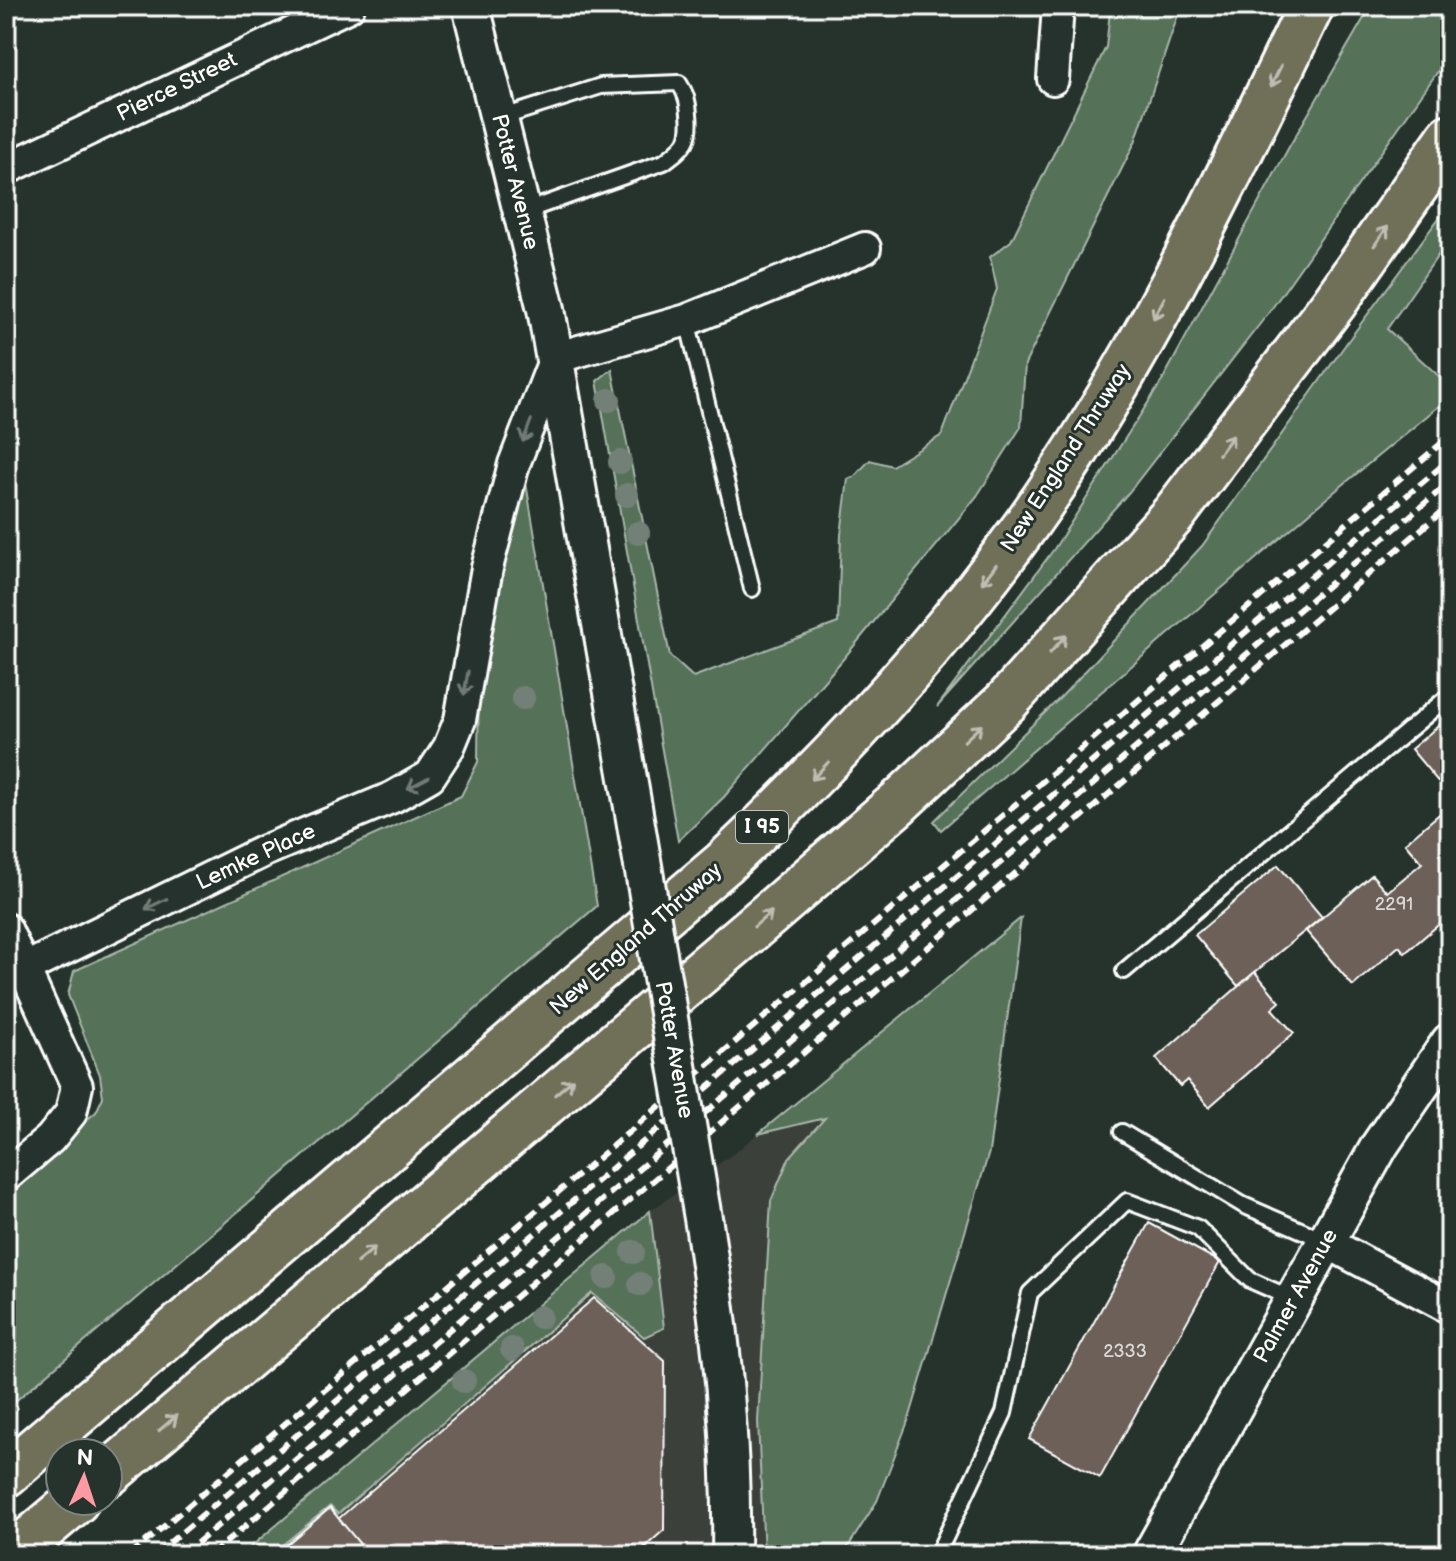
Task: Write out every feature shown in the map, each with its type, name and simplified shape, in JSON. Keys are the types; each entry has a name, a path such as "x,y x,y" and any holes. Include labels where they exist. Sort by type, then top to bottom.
{"highway":[{"name":"New England Thruway","path":"6,1474 724,863 807,785 884,702 958,616 1026,525 1090,428 1148,330 1311,6"},
{"path":"124,1460 767,916 898,803 1006,702 1173,515 1334,303 1450,137"},
{"path":"12,1555 57,1517"}],"street":[{"name":"Pierce Street","path":"6,169 349,6"},
{"name":"Potter Avenue","path":"471,6 555,358 704,1224 719,1317 727,1397 731,1555"},
{"path":"1053,79 1058,6"},
{"path":"555,358 687,320 865,248"},
{"name":"Lemke Place","path":"26,968 264,851 393,797 430,776 449,747 460,720 487,568 514,464 555,358"},
{"path":"6,929 77,1086 71,1113 50,1139 6,1176"},
{"name":"Palmer Avenue","path":"1151,1555 1380,1145 1450,1042"},
{"path":"1326,1242 1450,1308"}],"lane":[{"path":"499,118 601,86 679,83 687,95 691,133 683,148 664,162 522,212"},
{"path":"687,320 752,589"},
{"path":"1124,971 1450,695"},
{"path":"1122,1132 1243,1205 1326,1242"},
{"path":"937,1555 1004,1413 1030,1293 1127,1201 1198,1228 1250,1280 1294,1300"}],"shaded area":[{"path":"1021,918 808,1555 241,1555 650,1211 733,1154"}],"green space":[{"path":"1113,6 1181,6 1135,142 1025,364 1021,427 977,496 844,658 724,797 678,841 597,381 612,369 670,656 693,677 838,623 841,535 848,479 854,477 870,460 892,466 942,435 997,289 990,257 1011,241 1106,47"},
{"path":"1371,6 1450,6 1450,54 1270,311 1129,492 937,707 1054,549 1162,381 1289,147"},
{"path":"1450,203 1450,238 1387,329 1441,378 1450,371 1450,397 1322,502 941,830 934,821 1062,696 1202,546"},
{"path":"524,471 597,906 6,1409 6,1187 96,1112 103,1097 100,1075 68,995 74,971 461,796 478,762 479,671"},
{"path":"1021,918 989,1152 910,1416 877,1501 843,1555 764,1555 758,1421 771,1201 789,1158 825,1118 758,1134"},
{"path":"650,1211 664,1328 644,1337 592,1293 338,1514 330,1506 270,1555 241,1555"}],"building":[{"path":"1450,716 1450,796 1411,749"},
{"path":"1450,805 1450,915 1405,953 1399,946 1353,986 1306,931 1372,875 1387,892 1422,863 1405,843"},
{"path":"1278,865 1322,917 1238,986 1195,935"},
{"path":"1255,972 1280,1002 1272,1009 1294,1033 1209,1107 1187,1080 1180,1086 1156,1058"},
{"path":"1149,1223 1220,1262 1100,1478 1029,1439"},
{"path":"594,1298 665,1361 664,1530 636,1555 369,1555 338,1519"},
{"path":"330,1508 369,1555 274,1555"}],"railway":[{"path":"130,1555 1450,436"},
{"path":"155,1555 1450,459"},
{"path":"183,1555 1450,482"},
{"path":"211,1555 1450,505"}]}
